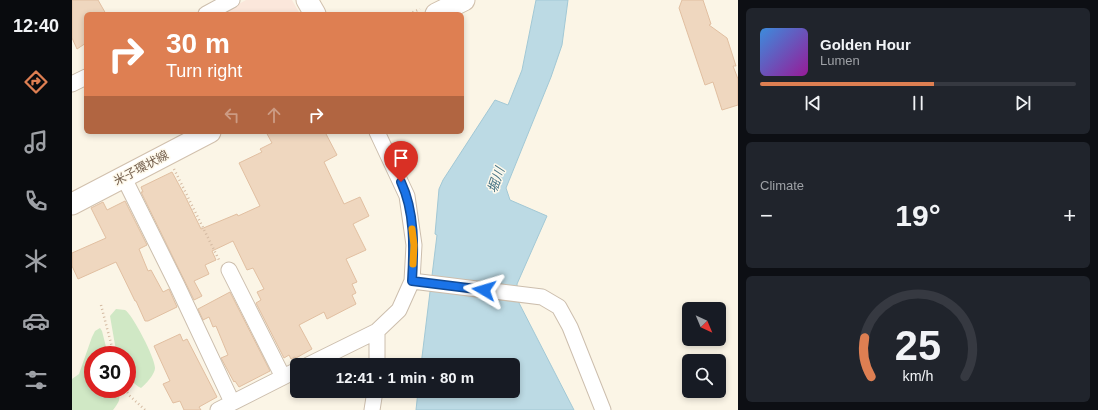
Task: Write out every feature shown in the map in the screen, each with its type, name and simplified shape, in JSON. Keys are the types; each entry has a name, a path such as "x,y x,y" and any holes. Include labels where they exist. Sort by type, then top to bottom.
{"main road":[{"path":"307,0 314,12"},
{"path":"440,12 464,0"},
{"name":"米子環状線","path":"72,204 206,134"}],"street":[{"path":"210,12 232,0"},
{"path":"72,84 84,78"},
{"path":"322,358 377,331 399,310 419,282 407,196 378,134"},
{"path":"124,178 177,285 232,402"},
{"path":"229,270 283,377"},
{"path":"419,282 542,297 559,307 570,327 603,410"},
{"path":"377,331 377,358"},
{"path":"218,410 290,374"},
{"path":"372,410 374,398"}],"path":[{"path":"174,169 225,271 229,270"},
{"path":"100,305 111,346"},
{"path":"132,398 145,410"}],"shaded area":[{"path":"246,0 292,0 299,12 224,12"}],"green space":[{"path":"116,309 125,310 138,328 148,347 155,368 154,373 141,388 136,384 136,346 115,346 110,316"},
{"path":"100,328 106,346 89,346 95,331"},
{"path":"84,360 84,398 119,398 113,410 72,410 72,379 79,374"}],"water":[{"name":"堀川","path":"536,0 568,0 562,45 551,77 506,188 510,200 547,216 517,284 518,301 574,410 416,410 417,398 520,398 520,358 422,358 437,235 435,234 439,189 443,180 495,100 508,105 522,70"}],"building":[{"path":"72,0 98,0 105,12 84,12 84,44 77,49 72,38"},
{"path":"682,0 703,0 711,24 709,25 727,38 736,66 733,66 738,79 738,105 722,110 713,82 705,85 679,8"},
{"path":"267,134 326,134 337,155 324,162 344,204 360,197 369,216 353,224 366,250 346,259 357,282 352,284 356,293 352,295 356,304 327,319 324,312 299,325 312,349 296,358 290,358 289,355 284,358 256,303 261,300 257,292 264,289 253,268 247,270 233,241 212,251 216,260 205,265 209,274 194,281 202,296 194,300 141,192 143,192 141,187 172,172 201,229 237,214 238,216 260,206 239,163 262,152 260,149 272,143"},
{"path":"125,201 147,245 139,249 148,271 151,270 163,292 169,289 177,307 148,321 145,321 116,262 78,279 72,266 72,253 106,238 91,208 103,202 107,210"},
{"path":"230,292 270,371 239,387 235,381 234,382 221,358 228,355 216,326 213,327 209,317 203,320 198,309"},
{"path":"180,334 183,341 187,339 217,397 199,407 201,410 184,410 180,401 173,403 163,384 170,381 154,346"}],"slow traffic":[{"path":"412,229 414,245 413,264"}],"route":[{"path":"401,182 407,196 414,245 412,281 484,290"}]}
